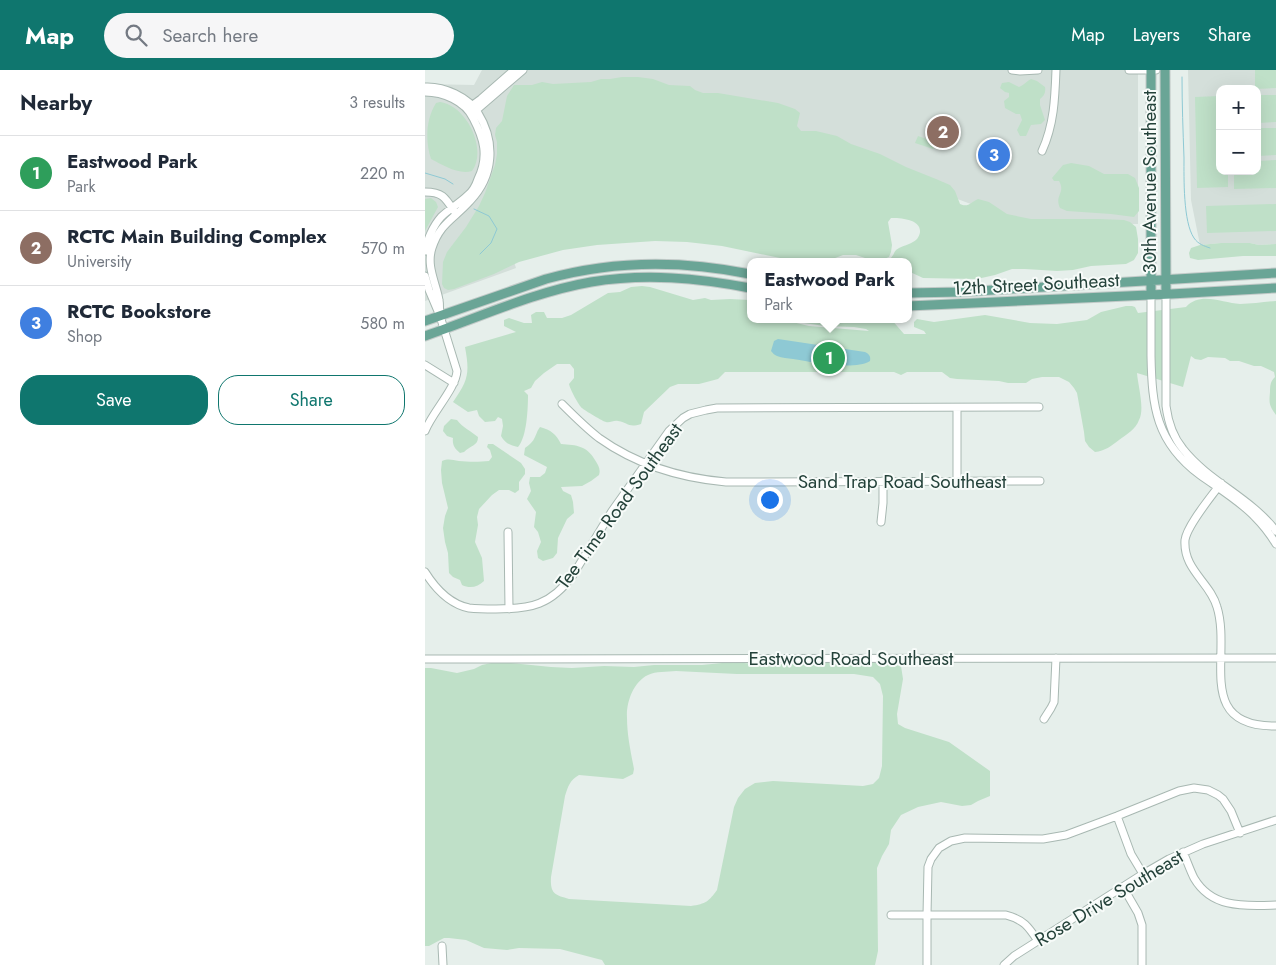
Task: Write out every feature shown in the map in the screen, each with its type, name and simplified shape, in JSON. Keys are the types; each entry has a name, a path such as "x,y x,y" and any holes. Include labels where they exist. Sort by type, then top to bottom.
{"main road":[{"name":"30th Avenue Southeast","path":"1151,295 1153,70"},
{"name":"30th Avenue Southeast","path":"1165,70 1166,294"},
{"path":"425,321 545,279 600,268 637,264 677,264 747,273"},
{"name":"12th Street Southeast","path":"912,292 961,292 1276,273"},
{"path":"425,336 547,293 592,282 649,277 689,278 747,287"},
{"name":"12th Street Southeast","path":"912,306 1276,288"}],"street":[{"path":"472,110 514,70"},
{"path":"472,110 523,70"},
{"path":"1011,70 1038,70"},
{"path":"1042,151 1053,117 1056,70"},
{"path":"1129,70 1153,70"},
{"path":"425,87 446,90 454,94 472,110 483,124 490,143 491,153 483,184 478,192 470,202 441,217 433,228 425,251"},
{"path":"425,92 441,94 472,110"},
{"path":"425,192 441,195 454,211"},
{"path":"440,316 439,301 433,280 430,257 441,228 454,211"},
{"path":"425,276 457,371 457,378 425,431"},
{"path":"1166,294 1166,406 1176,439 1182,448 1219,485 1254,516 1276,544"},
{"path":"1151,295 1152,388 1158,421 1167,440 1177,454 1192,468 1253,506 1276,531"},
{"path":"425,365 453,383"},
{"name":"Sand Trap Road Southeast","path":"562,404 598,437 622,452 645,464 682,476 720,482 1040,481"},
{"name":"Tee Time Road Southeast","path":"425,572 439,590 457,603 473,608 523,609 540,604 558,592 567,583 604,523 669,431 690,414 727,408 1039,408"},
{"path":"957,408 957,481"},
{"path":"881,522 883,481"},
{"path":"1219,485 1193,522 1185,538 1186,554 1189,564 1214,598 1217,606 1220,622 1222,693 1225,703 1230,710 1245,721 1256,725 1276,726"},
{"path":"508,532 509,609"},
{"path":"1044,719 1054,702 1056,658"},
{"name":"Eastwood Road Southeast","path":"425,659 1276,658"},
{"path":"927,965 928,866 935,852 945,844 965,838 1054,838 1117,816 1179,791 1201,788 1215,793 1226,802 1240,833"},
{"path":"1117,816 1131,854 1143,874"},
{"name":"Rose Drive Southeast","path":"1004,965 1014,956 1169,859 1203,844 1276,820"},
{"path":"1183,852 1194,877 1207,894 1233,905 1276,905"},
{"path":"1123,887 1138,913 1142,925 1142,965"},
{"path":"891,915 1006,915 1025,924 1038,941"},
{"path":"442,946 443,965"}],"shaded area":[{"path":"482,70 1138,70 1138,224 1024,224 681,95 503,227 516,268 425,301 425,84 474,85"},
{"path":"1188,70 1276,70 1276,244 1221,243 1200,245 1191,200"}],"green space":[{"path":"1255,70 1276,70 1276,88 1261,89 1261,85 1255,85"},
{"path":"638,77 653,79 669,85 690,86 703,93 718,93 778,103 795,109 800,113 797,126 801,131 816,131 837,136 851,144 880,154 950,185 955,191 960,204 967,205 978,199 989,202 1007,214 1031,219 1099,219 1130,222 1136,227 1138,253 1134,260 1126,264 1091,266 1057,271 1012,269 977,279 923,278 912,273 912,258 891,258 899,248 918,238 920,233 917,224 904,219 891,218 888,222 892,245 889,257 886,258 843,255 835,258 780,258 722,246 655,241 597,245 563,250 519,262 454,289 448,290 444,288 442,284 443,262 447,252 466,227 485,193 497,154 496,128 502,121 507,96 514,85 532,85 542,82 553,84 591,82"},
{"path":"1031,79 1045,87 1043,97 1040,99 1040,105 1045,120 1041,124 1031,125 1026,136 1020,136 1017,130 1022,120 1020,114 1005,108 1004,101 1009,97 1009,93 1000,88 1002,83 1009,82 1019,87"},
{"path":"1261,95 1276,95 1276,122 1261,123"},
{"path":"1216,96 1216,175 1228,175 1228,187 1197,188 1195,97"},
{"path":"440,102 458,111 472,129 477,151 476,162 472,171 456,171 431,159 427,138 428,123 436,103"},
{"path":"1261,128 1276,128 1276,155 1261,156"},
{"path":"918,136 935,142 933,147 935,147 933,149 915,143"},
{"path":"1276,160 1276,188 1234,189 1234,175 1261,175 1261,161"},
{"path":"1071,163 1089,166 1104,174 1128,174 1135,178 1139,188 1139,211 1134,217 1067,211 1060,208 1058,200 1061,185 1059,181 1054,181 1052,178 1063,165"},
{"path":"431,198 438,207 425,231 425,199"},
{"path":"1276,204 1276,231 1207,233 1206,206"},
{"path":"1221,243 1276,244 1276,256 1243,256 1198,260 1190,258 1191,248"},
{"path":"642,286 693,300 705,298 711,300 747,300 747,323 796,323 809,326 869,331 854,327 804,323 894,323 904,334 926,334 924,331 914,327 914,322 917,319 934,322 985,315 1030,323 1057,324 1087,320 1101,312 1126,306 1135,307 1138,313 1186,307 1192,302 1205,299 1240,304 1276,301 1276,415 1270,402 1271,384 1275,377 1274,372 1261,366 1230,361 1225,358 1208,357 1201,360 1191,356 1183,387 1137,373 1141,397 1141,415 1138,423 1131,432 1111,446 1102,451 1095,452 1085,441 1077,393 1069,382 1059,377 1042,377 1032,379 1026,383 1008,383 950,378 942,372 907,372 901,375 894,372 725,372 718,379 699,384 678,384 670,387 644,412 641,424 633,426 617,421 606,422 582,408 569,384 574,378 574,369 570,364 557,364 535,381 531,388 524,391 528,395 527,415 525,430 518,447 508,443 501,436 502,419 498,417 495,421 485,422 479,416 477,410 468,412 453,402 467,376 465,347 516,332 504,326 504,320 509,318 524,323 532,323 531,315 536,312 544,312 547,318 562,318 571,315 608,293 620,292 631,287"},
{"path":"451,419 457,420 478,437 475,444 464,452 460,453 457,450 453,445 453,438 447,436 443,431 444,426"},
{"path":"540,427 553,433 561,444 585,449 592,455 600,471 599,475 582,486 561,487 563,491 571,495 574,513 567,519 558,538 557,553 553,558 543,561 538,558 537,551 541,542 538,532 534,527 536,512 527,499 531,491 530,477 540,477 545,473 547,467 524,455 525,448 533,440"},
{"path":"488,444 493,444 521,463 525,469 525,474 519,482 519,490 515,493 509,490 499,490 479,509 475,542 482,558 484,581 477,586 468,587 462,585 460,580 449,573 448,553 443,528 448,508 442,483 442,461 449,459 466,462 489,461 492,457 487,447"},
{"path":"732,662 761,665 818,662 885,663 901,666 903,679 897,714 898,724 949,742 990,771 990,796 971,805 962,806 941,802 918,807 901,815 891,830 889,844 877,868 878,951 875,965 605,965 602,960 560,949 519,948 507,950 484,948 466,940 449,938 444,938 429,946 425,946 425,668 457,673 491,663 572,668 702,665","holes":["662,672 854,674 873,677 880,684 883,696 882,766 879,778 873,784 863,786 773,781 755,783 745,789 734,807 717,890 704,903 691,906 569,899 554,893 551,887 551,877 565,796 573,779 579,775 623,779 633,774 627,712 629,700 638,683 648,675"]}],"water":[{"path":"778,339 865,352 869,355 870,361 863,364 843,366 781,357 771,351 774,341"}],"waterway":[{"path":"1182,77 1186,211 1190,231 1194,238 1203,246 1210,248"},
{"path":"425,173 445,179 453,184"},
{"path":"474,209 489,216 497,229 491,243 480,254"}],"place":[{"name":"RCTC Main Building Complex","path":"943,132"},
{"name":"RCTC Bookstore","path":"994,155"},
{"name":"Eastwood Park","path":"829,358"}]}
